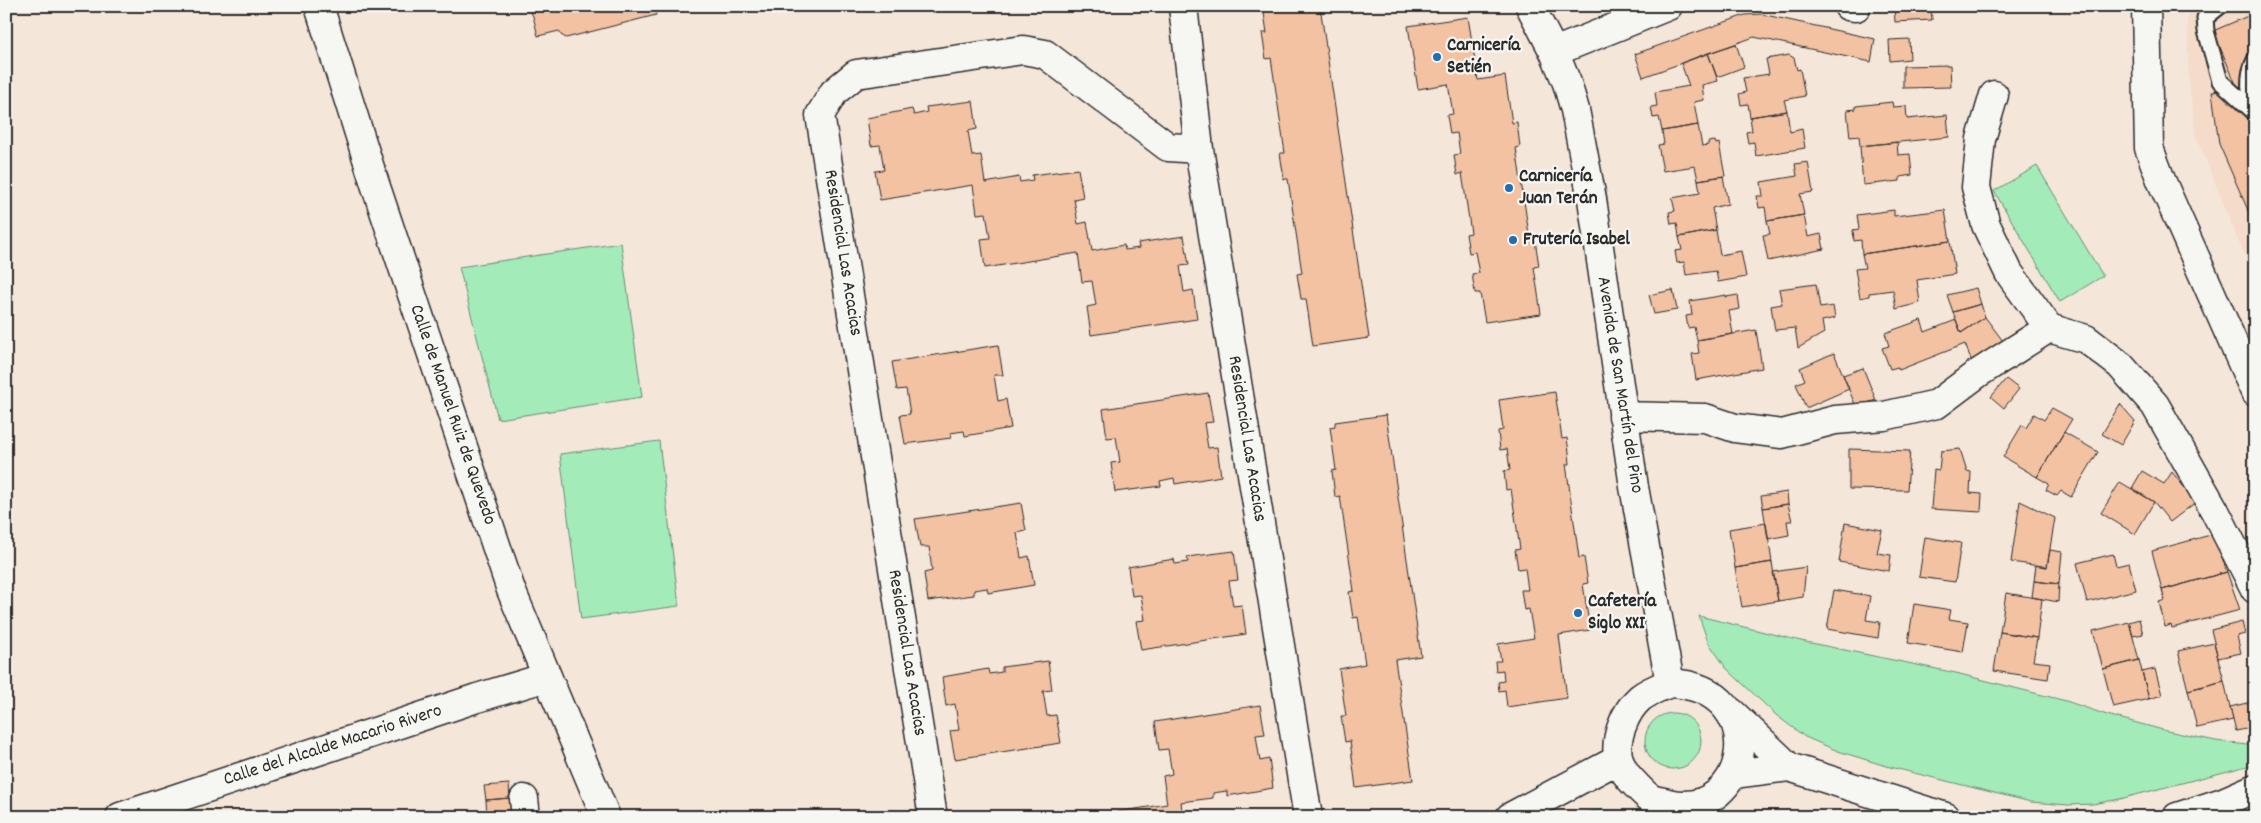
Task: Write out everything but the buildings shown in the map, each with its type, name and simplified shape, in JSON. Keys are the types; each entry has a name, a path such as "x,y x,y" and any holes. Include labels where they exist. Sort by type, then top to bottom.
{"street":[{"name":"Calle de Manuel Ruiz de Quevedo","path":"319,6 451,415 511,590 606,817"},
{"name":"Residencial Las Acacias","path":"1183,6 1199,149 1308,817"},
{"name":"Avenida de San Martín del Pino","path":"1530,6 1554,52 1567,83 1578,128 1592,199 1634,487 1670,683"},
{"path":"1554,52 1668,6"},
{"path":"2146,6 2149,148 2161,180 2255,392"},
{"name":"Residencial Las Acacias","path":"933,817 820,114 834,92 856,74 1023,50 1045,54 1168,147 1199,149"},
{"path":"1994,94 1981,139 1976,187 1986,224 2008,273 2049,328 2086,339 2120,365 2155,405 2215,511 2255,589"},
{"path":"1623,416 1705,418 1735,428 1782,434 1835,420 1884,416 1938,404 1977,374 2049,328"},
{"name":"Calle del Alcalde Macario Rivero","path":"120,817 486,695 547,677"},
{"path":"1731,712 1740,744 1733,774 1705,809 1680,806 1651,808 1626,774 1618,759 1618,746 1623,722 1639,699 1670,683 1685,684 1711,693 1789,767"},
{"path":"1510,817 1618,759"},
{"path":"1733,774 1789,767 1946,817"},
{"path":"2177,817 2223,802 2255,788"},
{"path":"2223,802 2255,804"}],"lane":[{"path":"2220,6 2205,18 2206,31 2220,81 2254,113"},
{"path":"2254,113 2249,92 2251,68 2255,60"}],"shaded area":[{"path":"2187,6 2255,6 2255,281 2196,136 2189,81"}],"green space":[{"path":"2037,166 2103,276 2060,302 1994,191"},
{"path":"621,243 642,397 498,419 459,267"},
{"path":"659,441 679,606 581,619 560,454"},
{"path":"1699,616 1801,641 1956,673 2066,701 2107,715 2167,731 2216,741 2255,746 2255,764 2120,799 2093,804 2068,805 2031,802 1886,766 1838,751 1805,737 1776,715 1727,669 1708,642"},
{"path":"1668,713 1678,713 1693,721 1699,730 1701,741 1699,752 1693,761 1678,769 1668,769 1657,764 1650,757 1645,746 1645,736 1650,725 1657,718"},
{"path":"1603,810 1614,813 1619,817 1582,817 1593,811"}],"place":[{"name":"Carnicería Setién","path":"1437,57"},
{"name":"Carnicería Juan Terán","path":"1509,188"},
{"name":"Frutería Isabel","path":"1513,240"},
{"name":"Cafetería Siglo XXI","path":"1578,613"}]}
